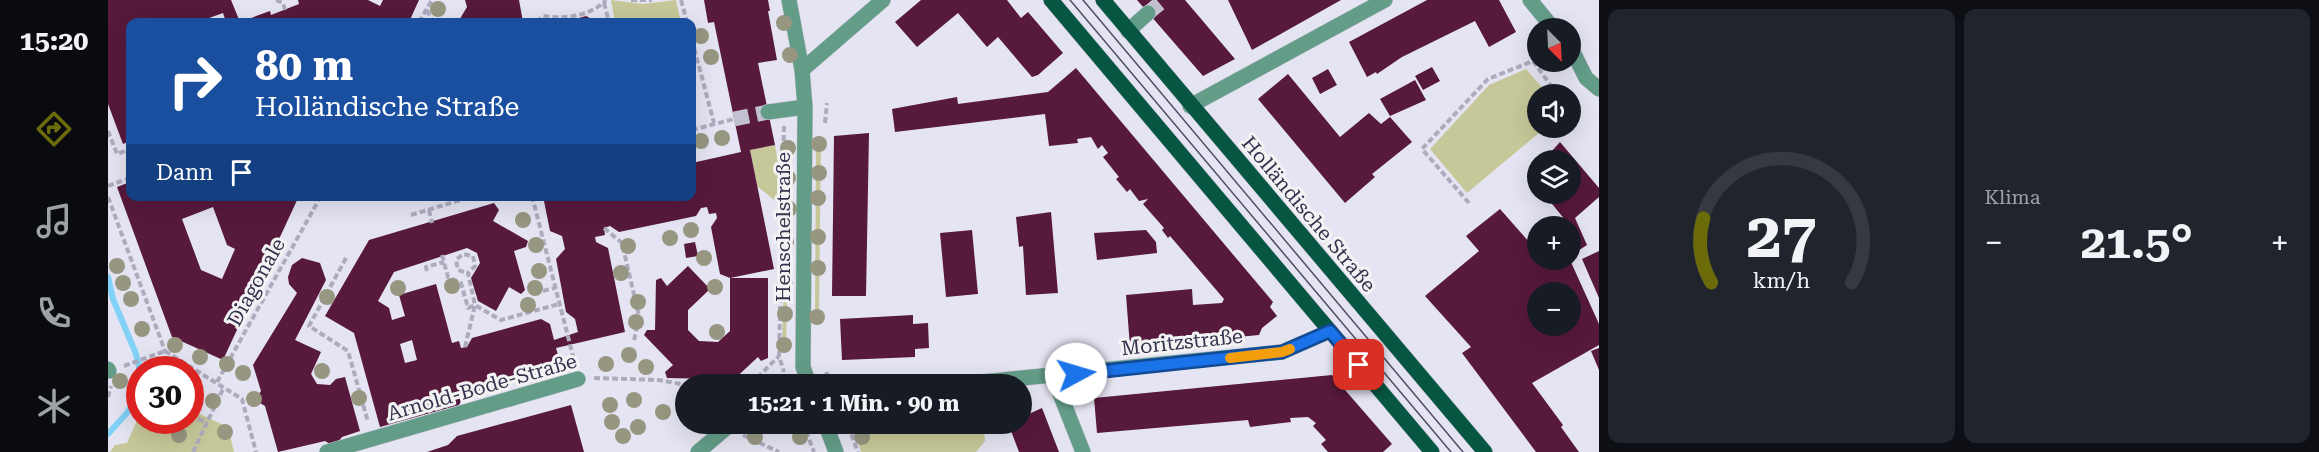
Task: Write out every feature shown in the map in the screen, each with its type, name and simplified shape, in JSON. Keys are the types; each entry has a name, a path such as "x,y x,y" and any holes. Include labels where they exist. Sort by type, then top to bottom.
{"main road":[{"path":"1051,0 1432,452"},
{"name":"Holländische Straße","path":"1103,0 1190,106 1485,452"}],"street":[{"name":"Henschelstraße","path":"789,0 802,70 805,107 803,367 805,374"},
{"path":"802,70 883,0"},
{"path":"1190,106 1385,0"},
{"path":"1530,0 1545,18"},
{"path":"1128,31 1148,13"},
{"path":"1581,68 1586,78 1599,89"},
{"path":"768,112 805,107"},
{"name":"Moritzstraße","path":"1032,378 1282,352 1330,331"},
{"path":"1053,376 1083,452"},
{"name":"Arnold-Bode-Straße","path":"327,452 579,379"},
{"path":"698,452 719,434"},
{"path":"829,434 836,452"}],"path":[{"path":"276,0 283,3 285,9"},
{"path":"421,18 432,0"},
{"path":"631,0 652,0"},
{"path":"681,0 686,18"},
{"path":"541,18 543,16 561,18 581,15 605,1 608,18"},
{"path":"426,9 431,18"},
{"path":"696,55 714,123"},
{"path":"1469,203 1422,148 1488,79 1527,63"},
{"path":"783,110 779,356 785,374"},
{"path":"696,129 734,119"},
{"path":"108,131 117,154 126,151"},
{"path":"108,186 126,179"},
{"path":"108,197 165,351 242,399 256,452"},
{"name":"Diagonale","path":"217,382 318,201"},
{"path":"411,215 458,201"},
{"path":"533,201 579,379"},
{"path":"429,210 432,223"},
{"path":"604,228 622,243 639,316 634,341"},
{"path":"463,254 473,256 477,263 468,273 458,270 456,260 463,254"},
{"path":"442,255 448,277 461,283 468,308 475,305"},
{"path":"346,258 309,326 348,351 373,439"},
{"path":"427,271 426,267 444,262"},
{"path":"465,347 475,305 468,273"},
{"path":"543,291 555,288"},
{"path":"475,305 501,320 559,304"},
{"path":"124,366 165,351"},
{"path":"762,374 779,356"},
{"name":"Arnold-Bode-Straße","path":"579,379 608,376 675,384"},
{"path":"193,452 224,387"},
{"path":"742,434 747,439 779,452"},
{"path":"807,434 814,452"},
{"path":"851,434 858,452"}],"green space":[{"path":"611,0 643,4 676,0 680,18 614,18"},
{"path":"1526,69 1539,84 1527,84 1527,138 1533,138 1467,193 1430,149 1489,85"},
{"path":"816,137 821,137 819,320 815,320"},
{"path":"775,145 779,169 779,204 757,186 750,150"},
{"path":"787,145 790,145 786,351 782,351"},
{"path":"204,416 228,427 234,452 110,452 115,445 127,443 131,434 204,434"},
{"path":"856,434 984,434 985,441 976,452 861,452"}],"building":[{"path":"108,0 231,0 238,18 225,18 223,13 209,18 126,18 126,143 123,144 108,104"},
{"path":"298,0 368,0 380,6 383,0 419,0 411,18 251,18 270,11 271,15 299,4"},
{"path":"465,0 519,0 522,18 460,18 467,7"},
{"path":"704,0 768,0 777,60 758,63 775,145 750,150 774,269 730,278 720,274 711,227 717,218 716,213 709,214 707,207 701,208 696,216 619,232 610,226 604,228 605,235 595,237 596,242 608,248 625,332 556,348 562,369 464,395 459,405 380,427 354,333 325,316 369,240 494,203 499,210 493,221 528,241 526,247 514,251 525,290 521,294 509,287 496,311 478,301 471,278 480,263 477,253 467,248 394,272 378,301 389,308 392,320 405,316 399,295 436,284 452,343 459,341 461,348 467,347 472,338 541,319 550,324 554,340 578,332 575,319 566,312 556,259 565,249 562,236 550,231 544,201 696,201 696,162 741,152 714,22 708,23","holes":["412,340 417,360 405,363 400,344"]},
{"path":"921,0 1007,0 1021,18 1028,12 1063,53 1038,75 1032,77 998,37 987,47 958,13 917,47 895,22"},
{"path":"1137,0 1185,0 1235,59 1203,76"},
{"path":"1228,0 1341,0 1252,50"},
{"path":"1427,0 1499,0 1516,32 1489,47 1475,21 1402,57 1377,74 1376,72 1367,77 1349,42"},
{"path":"1432,67 1440,81 1423,90 1415,76"},
{"path":"1076,68 1273,302 1270,307 1277,316 1262,328 1259,335 1130,347 1126,295 1192,289 1193,305 1222,303 1224,299 1170,236 1168,238 1162,230 1164,228 1143,204 1148,199 1139,201 1130,189 1127,192 1116,179 1119,177 1103,157 1108,153 1102,145 1098,149 1091,137 1077,139 1078,143 1049,146 1045,114 895,132 892,109 957,97 958,104 1048,92"},
{"path":"1328,69 1337,85 1320,94 1312,78"},
{"path":"1288,74 1340,137 1369,113 1381,124 1390,117 1412,142 1372,174 1375,177 1345,203 1258,99"},
{"path":"1415,80 1426,100 1390,116 1380,99"},
{"path":"869,133 866,296 832,296 834,136"},
{"path":"1560,142 1567,150 1553,150"},
{"path":"1581,167 1599,188 1599,197 1577,216 1562,216 1552,204 1581,204"},
{"path":"126,184 126,201 297,201 223,360 172,337 117,187","holes":["213,207 227,245 235,249 222,279 201,270 182,219"]},
{"path":"1500,209 1527,240 1527,270 1575,270 1580,282 1527,282 1527,336 1581,336 1581,284 1599,324 1599,345 1532,383 1563,425 1561,427 1579,452 1536,452 1462,353 1471,347 1425,296 1479,251 1466,236"},
{"path":"1051,212 1058,293 1026,295 1023,246 1019,247 1016,217"},
{"path":"972,230 978,294 946,297 940,233"},
{"path":"1146,230 1156,242 1157,253 1097,260 1094,233"},
{"path":"1581,232 1587,245 1581,249"},
{"path":"695,242 698,256 686,258 684,244"},
{"path":"1599,251 1599,298 1582,259"},
{"path":"302,258 320,263 326,280 295,340 321,352 311,374 317,384 330,385 336,379 345,377 360,431 342,437 338,442 330,444 325,441 278,452 265,406 260,403 258,395 261,391 253,365 297,293 289,284 288,277 292,265"},
{"path":"688,266 710,289 688,310 688,330 699,341 718,342 730,331 730,278 768,278 768,358 761,361 758,357 740,374 675,374 675,378 667,378 665,372 673,365 644,335 647,330 655,330 656,280 661,278 667,286"},
{"path":"913,315 913,324 928,323 929,348 915,349 915,357 842,360 840,319"},
{"path":"1599,348 1599,370 1591,351"},
{"path":"1332,375 1392,444 1383,452 1328,452 1321,444 1326,440 1313,426 1316,423 1308,417 1290,418 1291,422 1250,427 1248,420 1097,433 1094,398"},
{"path":"571,405 584,452 427,452 448,445 457,436"},
{"path":"1042,408 1059,452 1019,452 1012,434 1032,434 1032,412"}],"waterway":[{"path":"108,277 113,299 136,356"},
{"path":"108,434 126,414"}],"tunnel":[{"path":"1148,13 1164,0"},
{"path":"734,119 768,112"}],"tram line":[{"path":"1070,0 1451,452"},
{"path":"1083,0 1463,452"}],"slow traffic":[{"path":"1230,358 1290,349"}],"route":[{"path":"1076,374 1282,352 1330,331 1359,365"}]}
